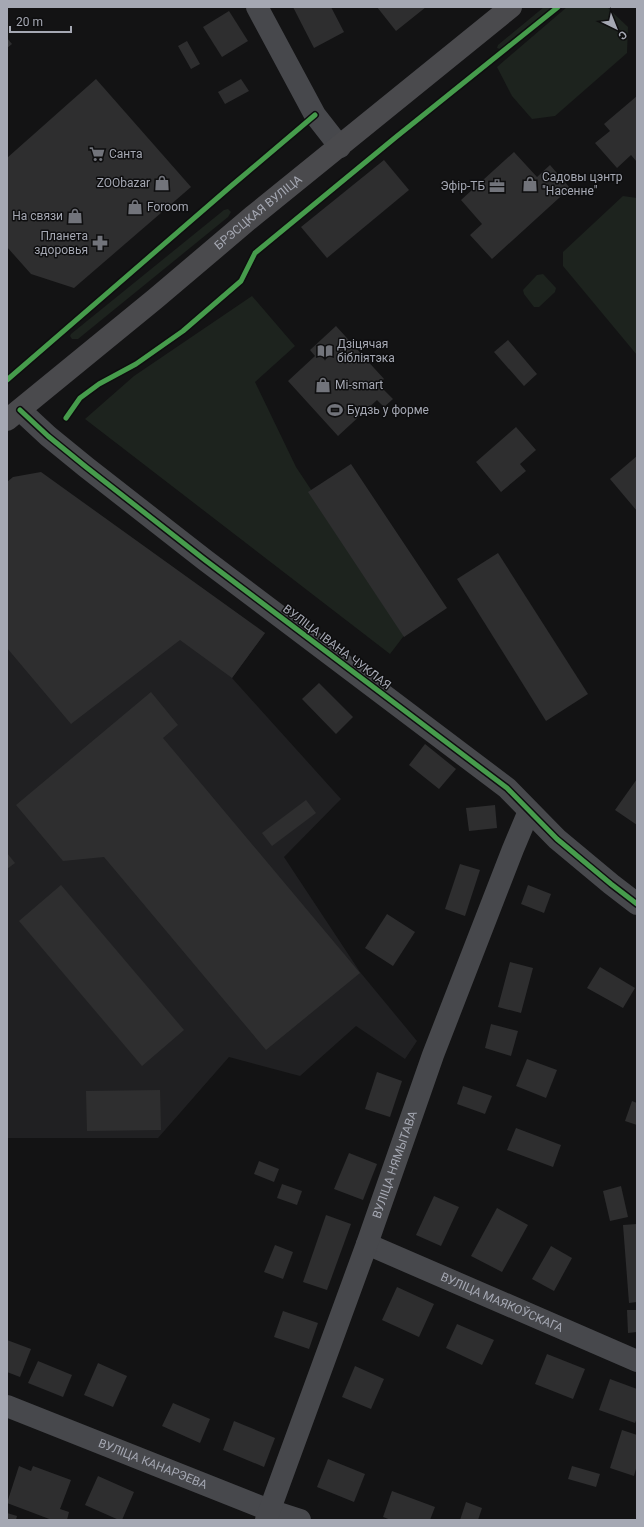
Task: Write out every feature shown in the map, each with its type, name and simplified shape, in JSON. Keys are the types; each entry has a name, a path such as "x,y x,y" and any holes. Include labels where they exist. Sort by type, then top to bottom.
{"main road":[{"name":"БРЭСЦКАЯ ВУЛІЦА","path":"14,415 254,216 512,7"}],"street":[{"path":"257,7 315,115 340,147"},
{"name":"ВУЛІЦА ІВАНА ЧУКЛАЯ","path":"14,415 48,436 206,560 507,788 557,839 637,904"},
{"name":"ВУЛІЦА НЯМЫТАВА","path":"268,1515 367,1244 433,1055 510,855 529,811"},
{"name":"ВУЛІЦА МАЯКОЎСКАГА","path":"367,1244 637,1361"},
{"name":"ВУЛІЦА КАНАРЭЕВА","path":"7,1406 268,1515 300,1520"}],"shaded area":[{"path":"544,7 552,7 500,49 497,48 498,45"},
{"path":"567,7 607,7 628,27 627,53 555,116 532,119 512,96 497,67"},
{"path":"623,196 637,198 637,355 563,266 563,252"},
{"path":"228,209 231,212 228,217 78,339 72,339 70,336 71,334 224,210"},
{"path":"543,274 556,288 555,292 539,307 534,307 524,294 523,290 537,275"},
{"path":"252,296 295,346 255,382 296,467 406,633 390,654 85,419 134,376"},
{"path":"7,482 265,633 232,678 341,799 284,857 360,972 417,1041 405,1059 356,1026 300,1076 229,1057 158,1138 7,1138"}],"building":[{"path":"293,7 331,7 344,32 314,48"},
{"path":"377,7 426,7 396,31"},
{"path":"229,11 248,41 222,57 203,27"},
{"path":"7,38 12,44 7,48"},
{"path":"187,41 200,64 191,69 178,46"},
{"path":"96,79 191,187 74,288 31,274 7,247 7,158"},
{"path":"241,79 249,91 225,104 218,92"},
{"path":"637,96 637,162 631,155 617,168 595,143 610,131 604,124"},
{"path":"514,152 537,177 550,165 570,188 492,259 470,235 482,224 461,200"},
{"path":"384,160 409,190 327,258 301,227"},
{"path":"336,326 384,379 378,384 393,399 384,407 377,400 338,436 288,381 315,356 310,350"},
{"path":"508,340 537,374 524,386 494,352"},
{"path":"516,427 536,450 520,464 526,471 501,492 476,462"},
{"path":"637,456 637,511 610,479"},
{"path":"351,464 447,608 404,637 308,492"},
{"path":"41,472 265,633 232,678 180,640 71,724 7,648 7,482 13,477"},
{"path":"498,553 588,694 546,721 457,579"},
{"path":"319,683 353,717 336,734 302,699"},
{"path":"151,692 178,725 163,738 360,973 266,1050 104,857 63,861 16,805"},
{"path":"425,744 456,769 439,789 409,765"},
{"path":"637,779 637,825 615,810"},
{"path":"306,800 316,813 272,846 262,833"},
{"path":"495,805 497,828 469,831 466,808"},
{"path":"7,853 15,863 7,869"},
{"path":"460,864 480,870 465,916 445,909"},
{"path":"61,885 184,1030 142,1066 19,921"},
{"path":"528,885 551,894 544,913 521,904"},
{"path":"387,914 415,932 393,966 365,948"},
{"path":"510,962 533,968 521,1013 498,1007"},
{"path":"600,967 635,988 623,1008 587,988"},
{"path":"491,1024 518,1031 511,1056 485,1048"},
{"path":"527,1059 557,1070 546,1098 516,1086"},
{"path":"377,1072 402,1081 390,1117 365,1109"},
{"path":"463,1086 492,1096 485,1114 457,1104"},
{"path":"160,1090 161,1130 87,1131 86,1091"},
{"path":"632,1101 637,1103 637,1125 625,1121"},
{"path":"516,1128 561,1145 553,1167 507,1150"},
{"path":"349,1153 377,1164 363,1200 334,1189"},
{"path":"259,1161 279,1169 274,1182 254,1174"},
{"path":"282,1184 302,1191 297,1205 277,1198"},
{"path":"621,1186 628,1217 610,1221 603,1191"},
{"path":"434,1196 459,1207 441,1246 416,1235"},
{"path":"497,1208 528,1225 502,1272 471,1256"},
{"path":"326,1215 351,1224 327,1290 303,1282"},
{"path":"637,1224 637,1302 629,1303 623,1225"},
{"path":"275,1245 293,1252 283,1279 264,1272"},
{"path":"551,1246 572,1258 554,1291 532,1279"},
{"path":"397,1287 434,1304 419,1337 382,1320"},
{"path":"627,1310 637,1310 637,1332 628,1333"},
{"path":"283,1311 318,1323 309,1349 274,1337"},
{"path":"457,1324 494,1340 482,1365 446,1348"},
{"path":"7,1340 31,1349 20,1377 7,1372"},
{"path":"547,1354 585,1369 573,1399 535,1384"},
{"path":"38,1361 72,1375 63,1397 28,1383"},
{"path":"98,1363 127,1376 113,1407 84,1395"},
{"path":"355,1366 384,1379 371,1409 342,1397"},
{"path":"610,1379 637,1389 637,1418 635,1423 599,1410"},
{"path":"173,1403 210,1419 200,1443 162,1426"},
{"path":"234,1421 275,1438 264,1467 223,1450"},
{"path":"622,1430 637,1435 637,1465 634,1476 610,1468"},
{"path":"328,1459 365,1474 354,1502 317,1487"},
{"path":"19,1466 31,1471 33,1466 71,1480 60,1509 69,1512 67,1520 52,1520 7,1503"},
{"path":"572,1466 600,1474 596,1487 568,1479"},
{"path":"98,1476 134,1492 122,1520 85,1505"},
{"path":"392,1491 435,1507 430,1520 391,1520 383,1517"},
{"path":"466,1502 482,1508 478,1520 460,1520"},
{"path":"7,1513 17,1516 16,1520 7,1520"}],"cycle path":[{"path":"66,418 80,398 99,384 136,364 183,331 241,281 255,253 558,7"},
{"path":"7,380 315,115"},
{"path":"20,410 48,436 86,467 205,560 507,788 557,839 637,904"}],"place":[{"name":"Санта","path":"97,154"},
{"name":"ZOObazar","path":"162,183"},
{"name":"Садовы цэнтр \"Насенне\"","path":"530,184"},
{"name":"Эфір-ТБ","path":"497,186"},
{"name":"Foroom","path":"135,207"},
{"name":"На связи","path":"75,216"},
{"name":"Планета здоровья","path":"100,243"},
{"name":"Дзіцячая бібліятэка","path":"325,351"},
{"name":"Mi-smart","path":"323,385"},
{"name":"Будзь у форме","path":"335,410"}]}
